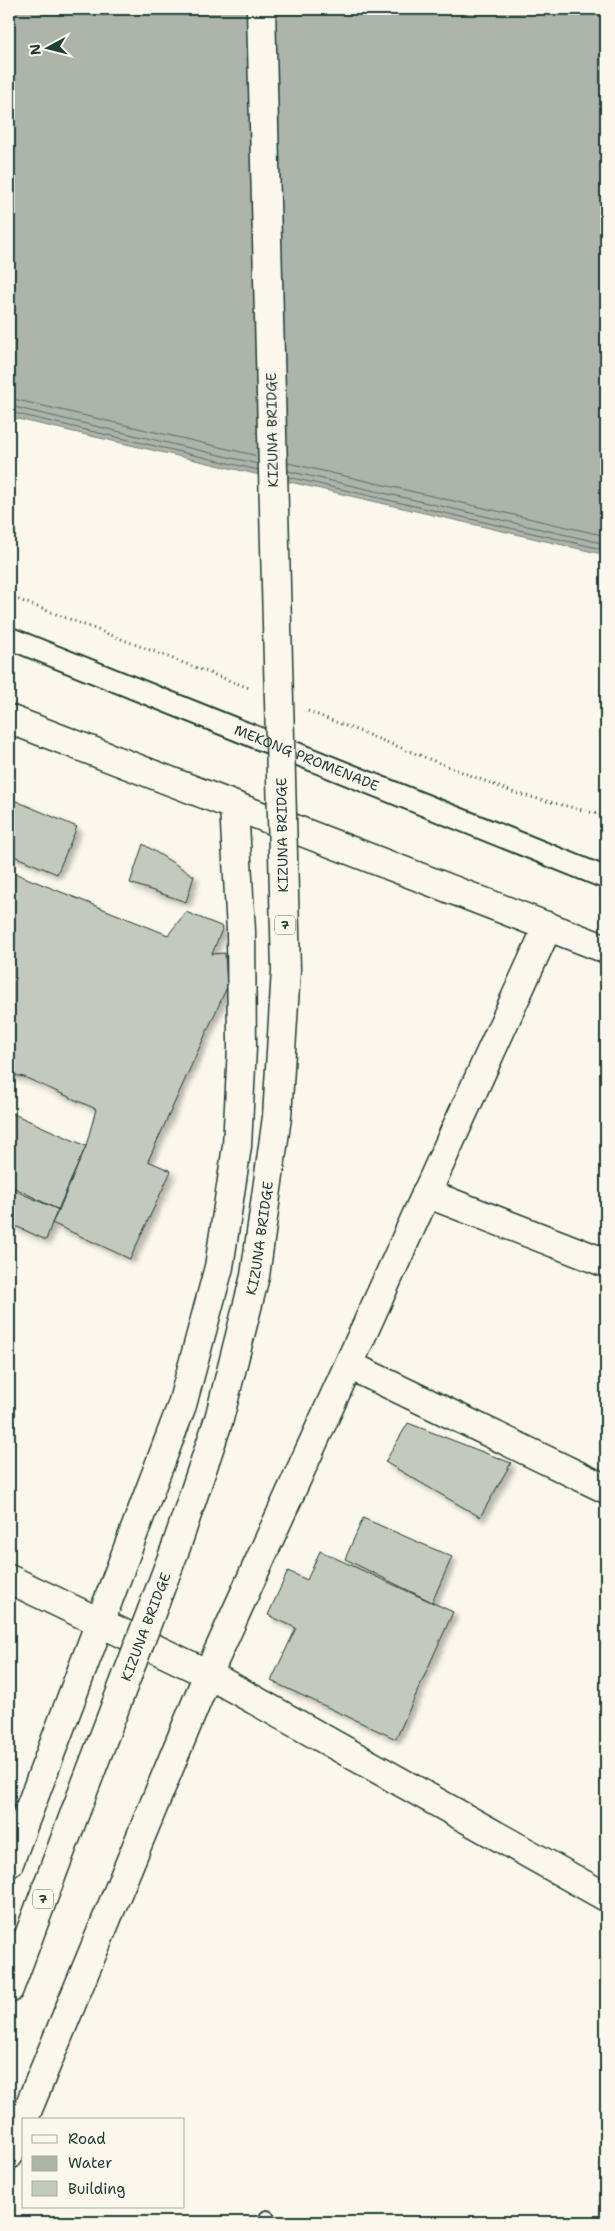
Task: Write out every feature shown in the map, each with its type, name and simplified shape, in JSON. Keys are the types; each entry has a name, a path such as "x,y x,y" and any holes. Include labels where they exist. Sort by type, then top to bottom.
{"main road":[{"name":"KIZUNA BRIDGE","path":"9,1989 176,1546 220,1419 254,1276 277,1117 286,970 262,9"},
{"path":"9,719 606,949"},
{"path":"9,1863 182,1405 219,1266 237,1146 242,1047 241,931 234,807"},
{"path":"24,2118 208,1674 548,926"},
{"path":"426,1193 606,1263"},
{"path":"348,1365 606,1489"},
{"path":"9,1579 208,1674 606,1896"},
{"path":"9,2155 22,2124"}],"street":[{"name":"MEKONG PROMENADE","path":"9,638 606,878"}],"water":[{"path":"9,9 606,9 606,555 9,417"}],"building":[{"path":"9,798 77,827 57,874 9,854"},
{"path":"143,844 194,876 186,902 130,883"},
{"path":"9,871 168,935 186,912 223,927 212,954 225,953 227,987 148,1161 171,1171 130,1259 52,1223 86,1146 96,1109 24,1077 9,1074"},
{"path":"9,1112 86,1146 59,1210 9,1188"},
{"path":"9,1185 59,1210 46,1240 9,1223"},
{"path":"408,1423 511,1463 480,1517 385,1462"},
{"path":"363,1518 452,1557 432,1602 345,1559"},
{"path":"320,1551 453,1612 396,1739 271,1681 296,1628 268,1615 288,1571 307,1580"}]}
